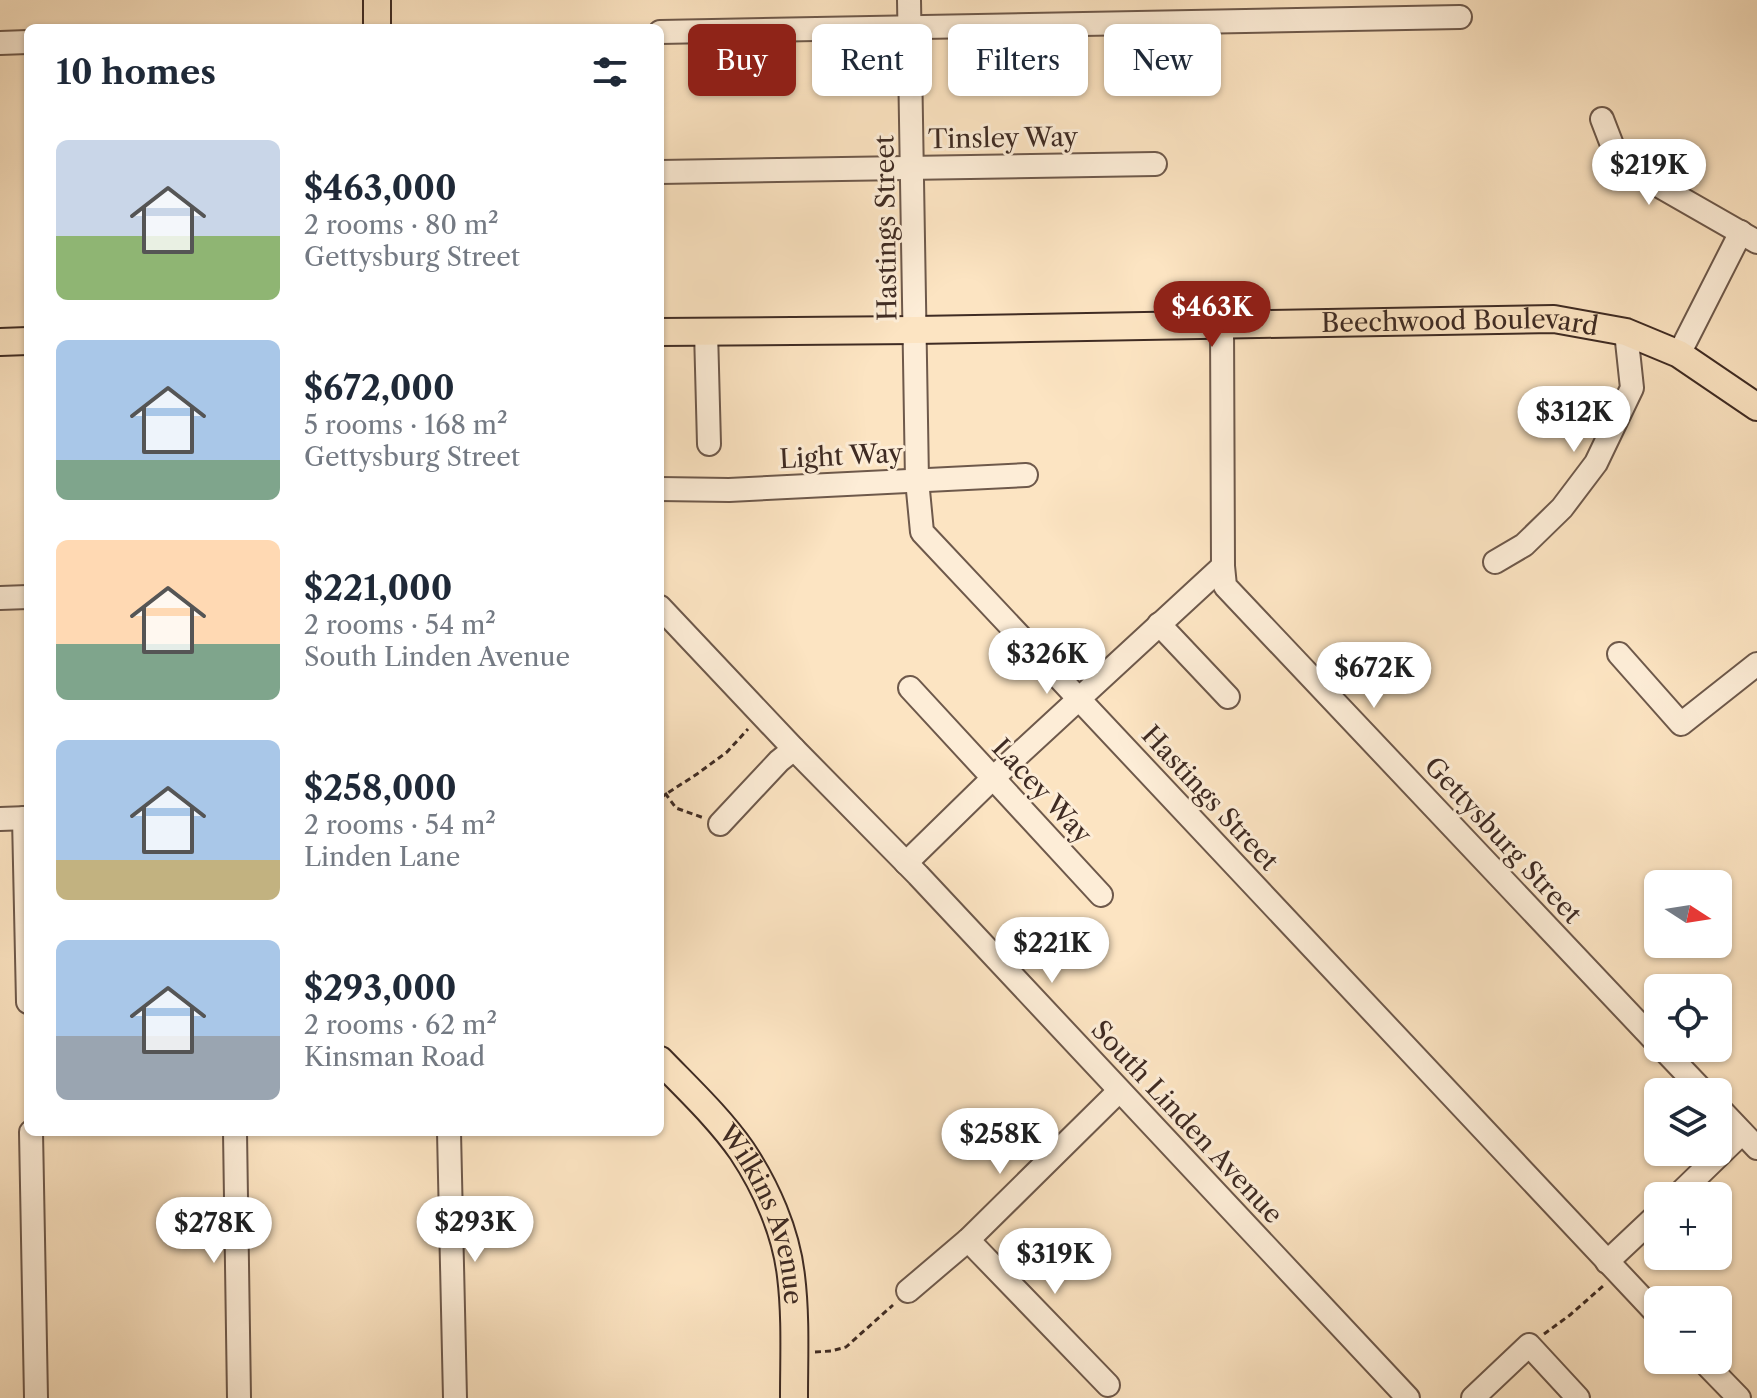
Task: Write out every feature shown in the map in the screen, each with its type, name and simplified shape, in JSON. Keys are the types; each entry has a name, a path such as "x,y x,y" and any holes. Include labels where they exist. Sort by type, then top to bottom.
{"main road":[{"path":"377,0 377,24"},
{"name":"Beechwood Boulevard","path":"664,332 1554,319 1626,332 1679,354 1757,407"},
{"path":"0,342 24,341"},
{"name":"Wilkins Avenue","path":"664,1064 726,1130 769,1200 791,1274 794,1398"}],"street":[{"name":"Hastings Street","path":"909,0 909,24"},
{"path":"932,28 1460,17"},
{"path":"664,32 812,30"},
{"path":"0,43 24,42"},
{"name":"Hastings Street","path":"911,96 917,480 922,532 1608,1271 1644,1303"},
{"path":"1602,119 1619,163 1749,237 1679,354"},
{"name":"Tinsley Way","path":"664,172 1155,164"},
{"name":"Gettysburg Street","path":"1222,324 1225,586 1644,1029"},
{"path":"706,331 709,444"},
{"path":"1495,562 1524,545 1562,508 1596,463 1632,388 1626,332"},
{"name":"Light Way","path":"664,489 729,490 1026,475"},
{"path":"906,863 992,779 1223,566"},
{"path":"0,598 24,597"},
{"name":"South Linden Avenue","path":"664,611 906,863 1408,1398"},
{"path":"1159,624 1228,697"},
{"path":"1619,654 1681,724 1757,664"},
{"name":"Lacey Way","path":"910,688 1101,895"},
{"path":"720,824 794,749"},
{"path":"0,819 24,818"},
{"name":"Gettysburg Street","path":"1675,1062 1691,1078"},
{"path":"908,1291 968,1240 1119,1091"},
{"path":"1696,1182 1750,1141 1732,1122"},
{"path":"31,1136 36,1398"},
{"path":"235,1136 239,1398"},
{"path":"449,1136 455,1398"},
{"path":"1608,1271 1644,1230"},
{"path":"968,1240 1108,1385"},
{"path":"1473,1398 1529,1345 1578,1398"},
{"path":"1716,1374 1739,1398"}],"path":[{"path":"720,824 676,808 665,793 727,752 752,724"},
{"path":"1529,1345 1570,1315 1608,1271"},
{"path":"815,1352 846,1347 908,1291"}]}
